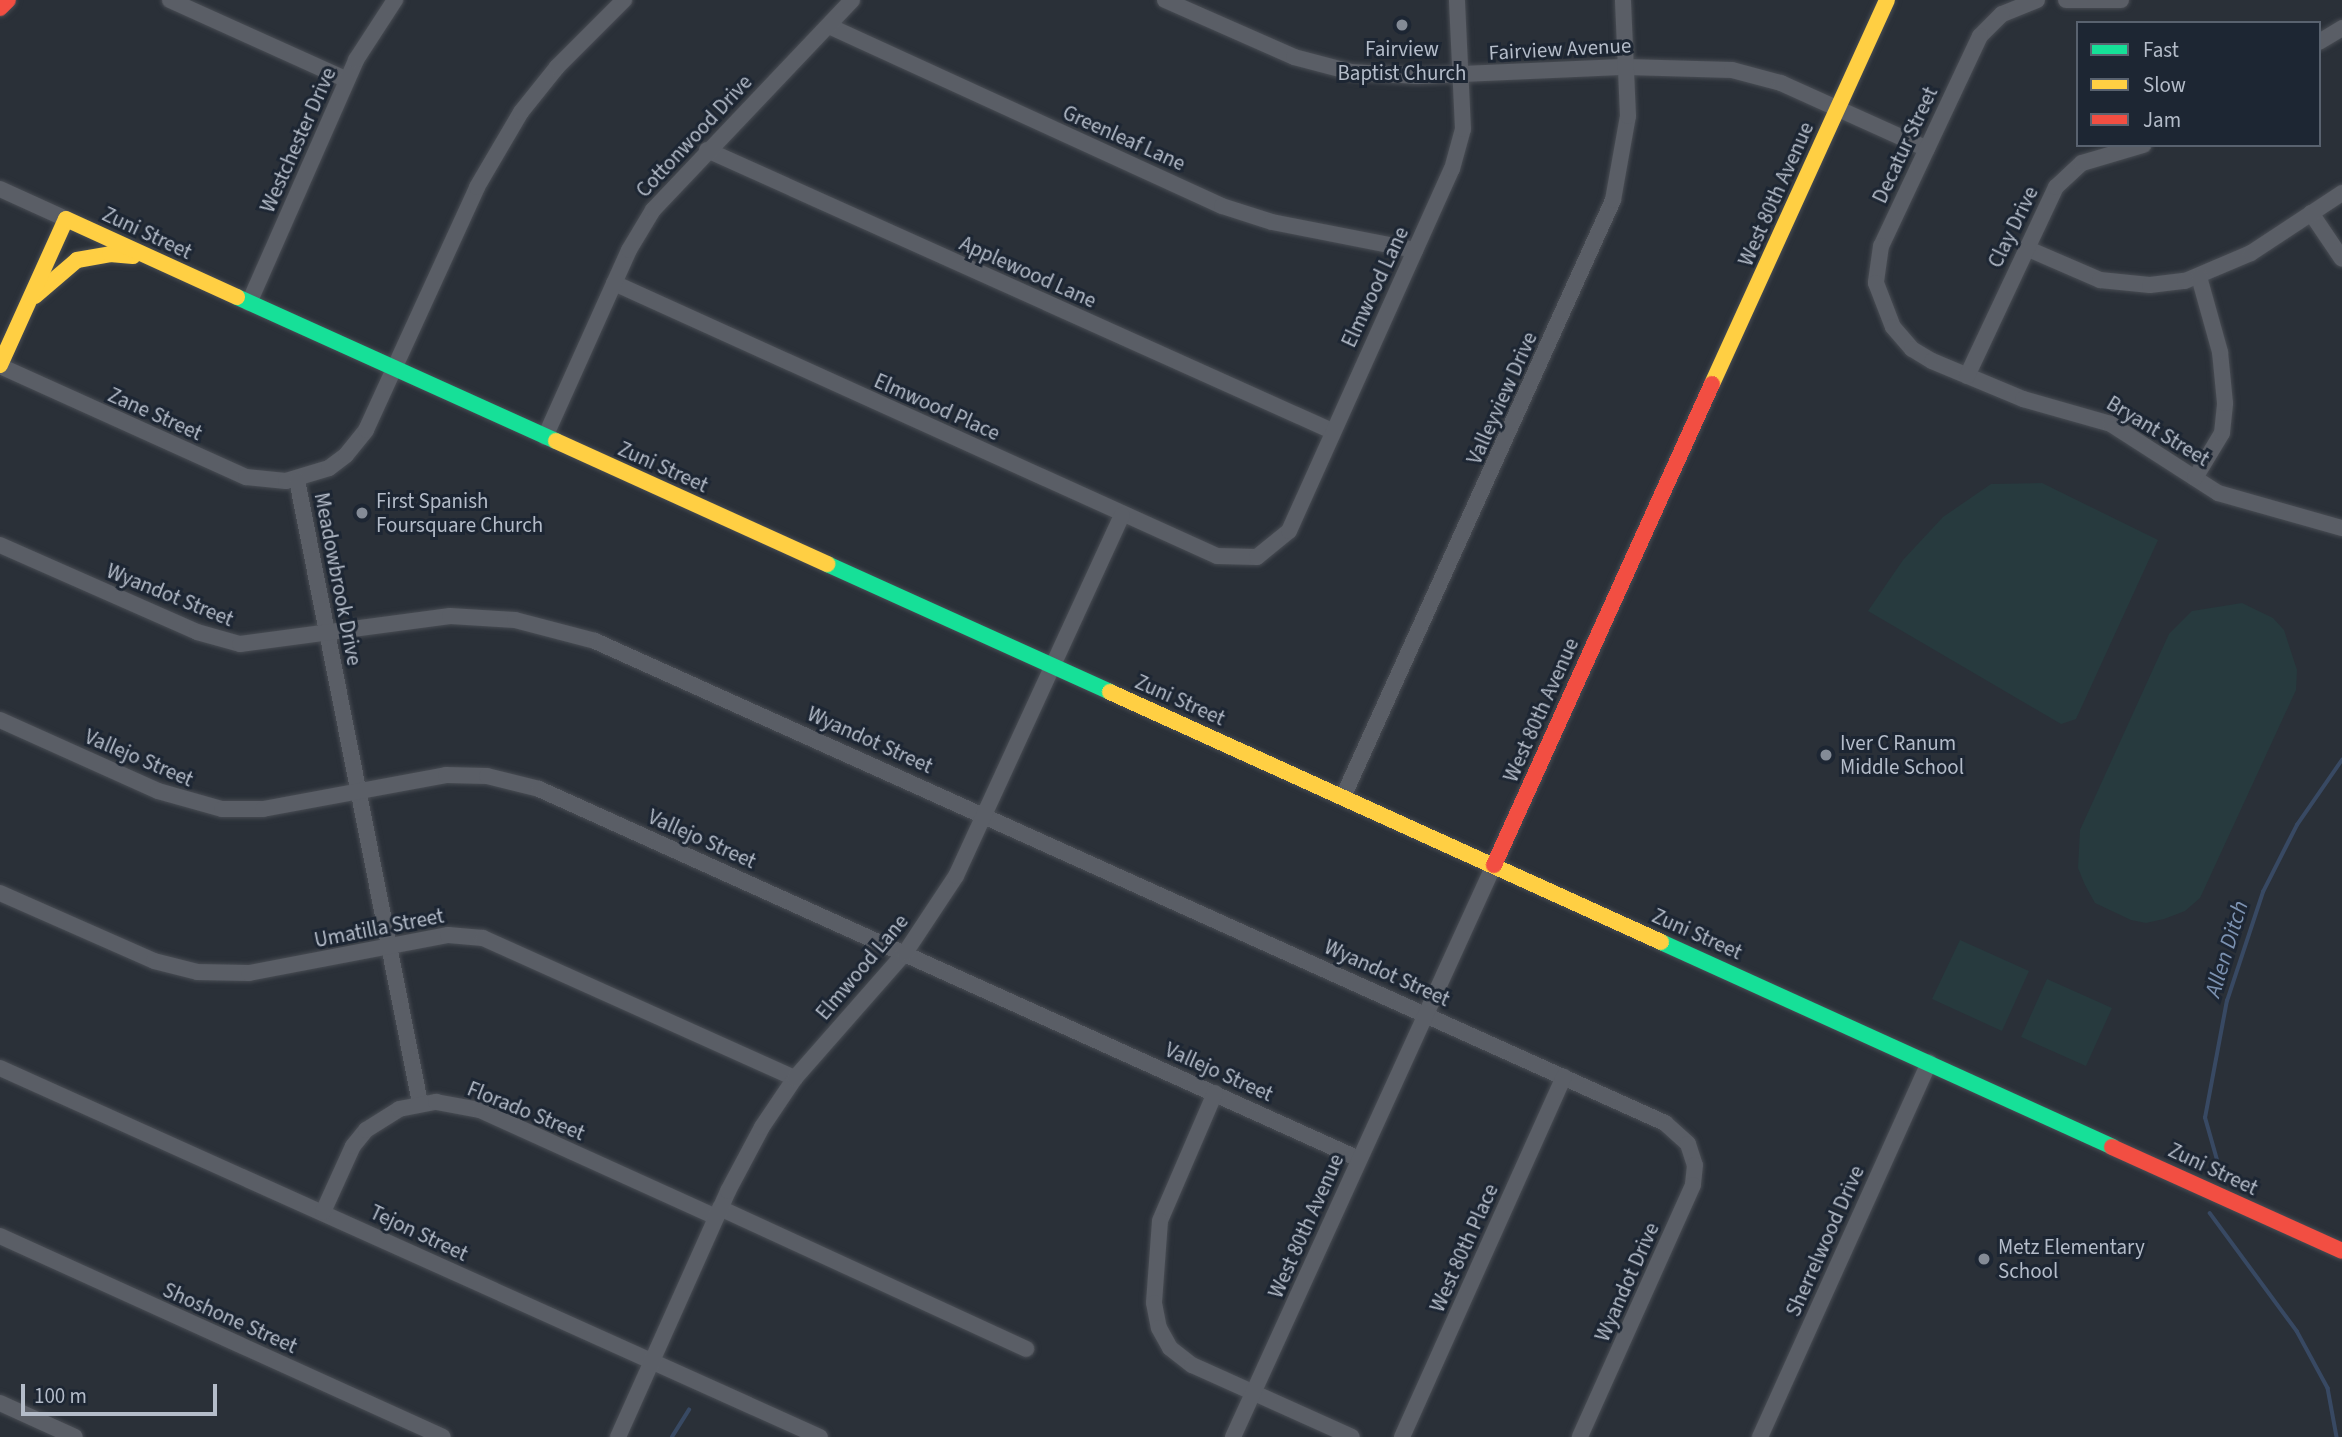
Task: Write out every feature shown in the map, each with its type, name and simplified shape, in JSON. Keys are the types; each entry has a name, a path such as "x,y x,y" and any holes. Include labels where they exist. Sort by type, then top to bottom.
{"main road":[{"path":"0,8 8,0"},
{"name":"West 80th Avenue","path":"1494,865 1887,0"},
{"path":"0,366 65,219"},
{"name":"Zuni Street","path":"65,219 2342,1251"},
{"path":"28,303 54,277 87,257 110,254 152,259"}],"street":[{"path":"170,0 207,7 347,80"},
{"name":"Westchester Drive","path":"249,303 347,80 367,39 395,0"},
{"name":"Meadowbrook Drive","path":"420,1103 297,480 346,455 366,430 477,187 511,128 557,68 624,0"},
{"name":"Cottonwood Drive","path":"545,437 614,283 653,210 852,0"},
{"name":"Fairview Avenue","path":"1165,0 1272,48 1322,65 1386,75 1464,75 1627,67 1732,70 1781,83 1927,149"},
{"name":"Elmwood Lane","path":"1246,559 1272,549 1289,531 1460,145 1464,75 1457,0"},
{"name":"Valleyview Drive","path":"1343,797 1606,222 1627,134 1623,0"},
{"name":"Decatur Street","path":"1888,318 1879,296 1877,264 1972,49 1990,25 2012,4 2037,0"},
{"path":"2066,0 2122,0"},
{"name":"Greenleaf Lane","path":"829,26 1222,206 1296,227 1415,250"},
{"path":"2321,41 2342,28"},
{"name":"Clay Drive","path":"1967,376 2050,195 2073,169 2094,158 2135,147"},
{"name":"Applewood Lane","path":"707,150 1332,431"},
{"name":"Zuni Street","path":"0,189 65,219"},
{"path":"2026,248 2075,272 2112,282 2150,285 2199,277 2251,253 2342,193"},
{"path":"2311,213 2342,258"},
{"path":"2195,478 2218,442 2225,413 2220,352 2199,277"},
{"name":"Elmwood Place","path":"614,283 1217,556 1246,559"},
{"name":"Bryant Street","path":"1888,318 1912,349 2023,399 2111,424 2232,499 2342,528"},
{"name":"Zane Street","path":"0,366 246,477 297,480"},
{"name":"Elmwood Lane","path":"618,1437 718,1212 762,1127 795,1078 905,953 956,876 1122,514"},
{"name":"Wyandot Street","path":"0,545 219,640 252,645 450,616 554,627 640,659 1426,1014 1665,1123 1688,1142"},
{"name":"Vallejo Street","path":"0,719 202,806 263,809 446,775 486,776 528,785 1359,1159"},
{"name":"West 80th Avenue","path":"1234,1437 1494,865"},
{"name":"Umatilla Street","path":"0,893 154,961 197,972 259,972 458,934 483,938 795,1078"},
{"name":"Sherrelwood Drive","path":"1760,1437 1929,1062"},
{"name":"Tejon Street","path":"0,1068 820,1437"},
{"name":"West 80th Place","path":"1402,1437 1564,1077"},
{"path":"1215,1093 1162,1211 1155,1314 1166,1341 1179,1356 1352,1437"},
{"name":"Florado Street","path":"323,1212 353,1146 366,1130 388,1115 420,1103 452,1102 480,1110 718,1212 1026,1349"},
{"name":"Wyandot Drive","path":"1580,1437 1693,1185 1695,1165 1688,1142"},
{"name":"Shoshone Street","path":"0,1236 443,1437"},
{"path":"0,1403 75,1437"}],"green space":[{"path":"2042,483 2158,540 2076,719 2061,724 1868,611 1903,560 1943,517 1991,484"},
{"path":"2242,603 2273,618 2284,630 2297,670 2296,690 2200,898 2185,911 2164,919 2146,923 2131,920 2095,903 2078,868 2080,830 2169,634 2192,611"},
{"path":"1960,940 2029,971 2002,1031 1932,999"},
{"path":"2047,979 2112,1008 2086,1066 2021,1037"}],"waterway":[{"name":"Allen Ditch","path":"2219,1167 2205,1118 2227,1001 2263,892 2297,825 2342,760"},
{"name":"Allen Ditch","path":"2210,1213 2297,1331 2328,1388 2337,1437"},
{"path":"672,1437 689,1410"}],"traffic: fast":[{"path":"237,297 556,441"},
{"path":"827,564 1110,692"},
{"path":"1661,942 2112,1147"}],"traffic: slow":[{"path":"1712,384 1887,0"},
{"path":"0,365 66,219 237,297"},
{"path":"35,296 77,260 110,254 133,256"},
{"path":"556,441 827,564"},
{"path":"1110,692 1661,942"}],"traffic: jam":[{"path":"0,8 8,0"},
{"path":"1494,865 1712,384"},
{"path":"2112,1147 2342,1251"}],"place":[{"name":"Fairview Baptist Church","path":"1402,25"},
{"name":"First Spanish Foursquare Church","path":"362,513"},
{"name":"Iver C Ranum Middle School","path":"1826,755"},
{"name":"Metz Elementary School","path":"1984,1259"}]}
